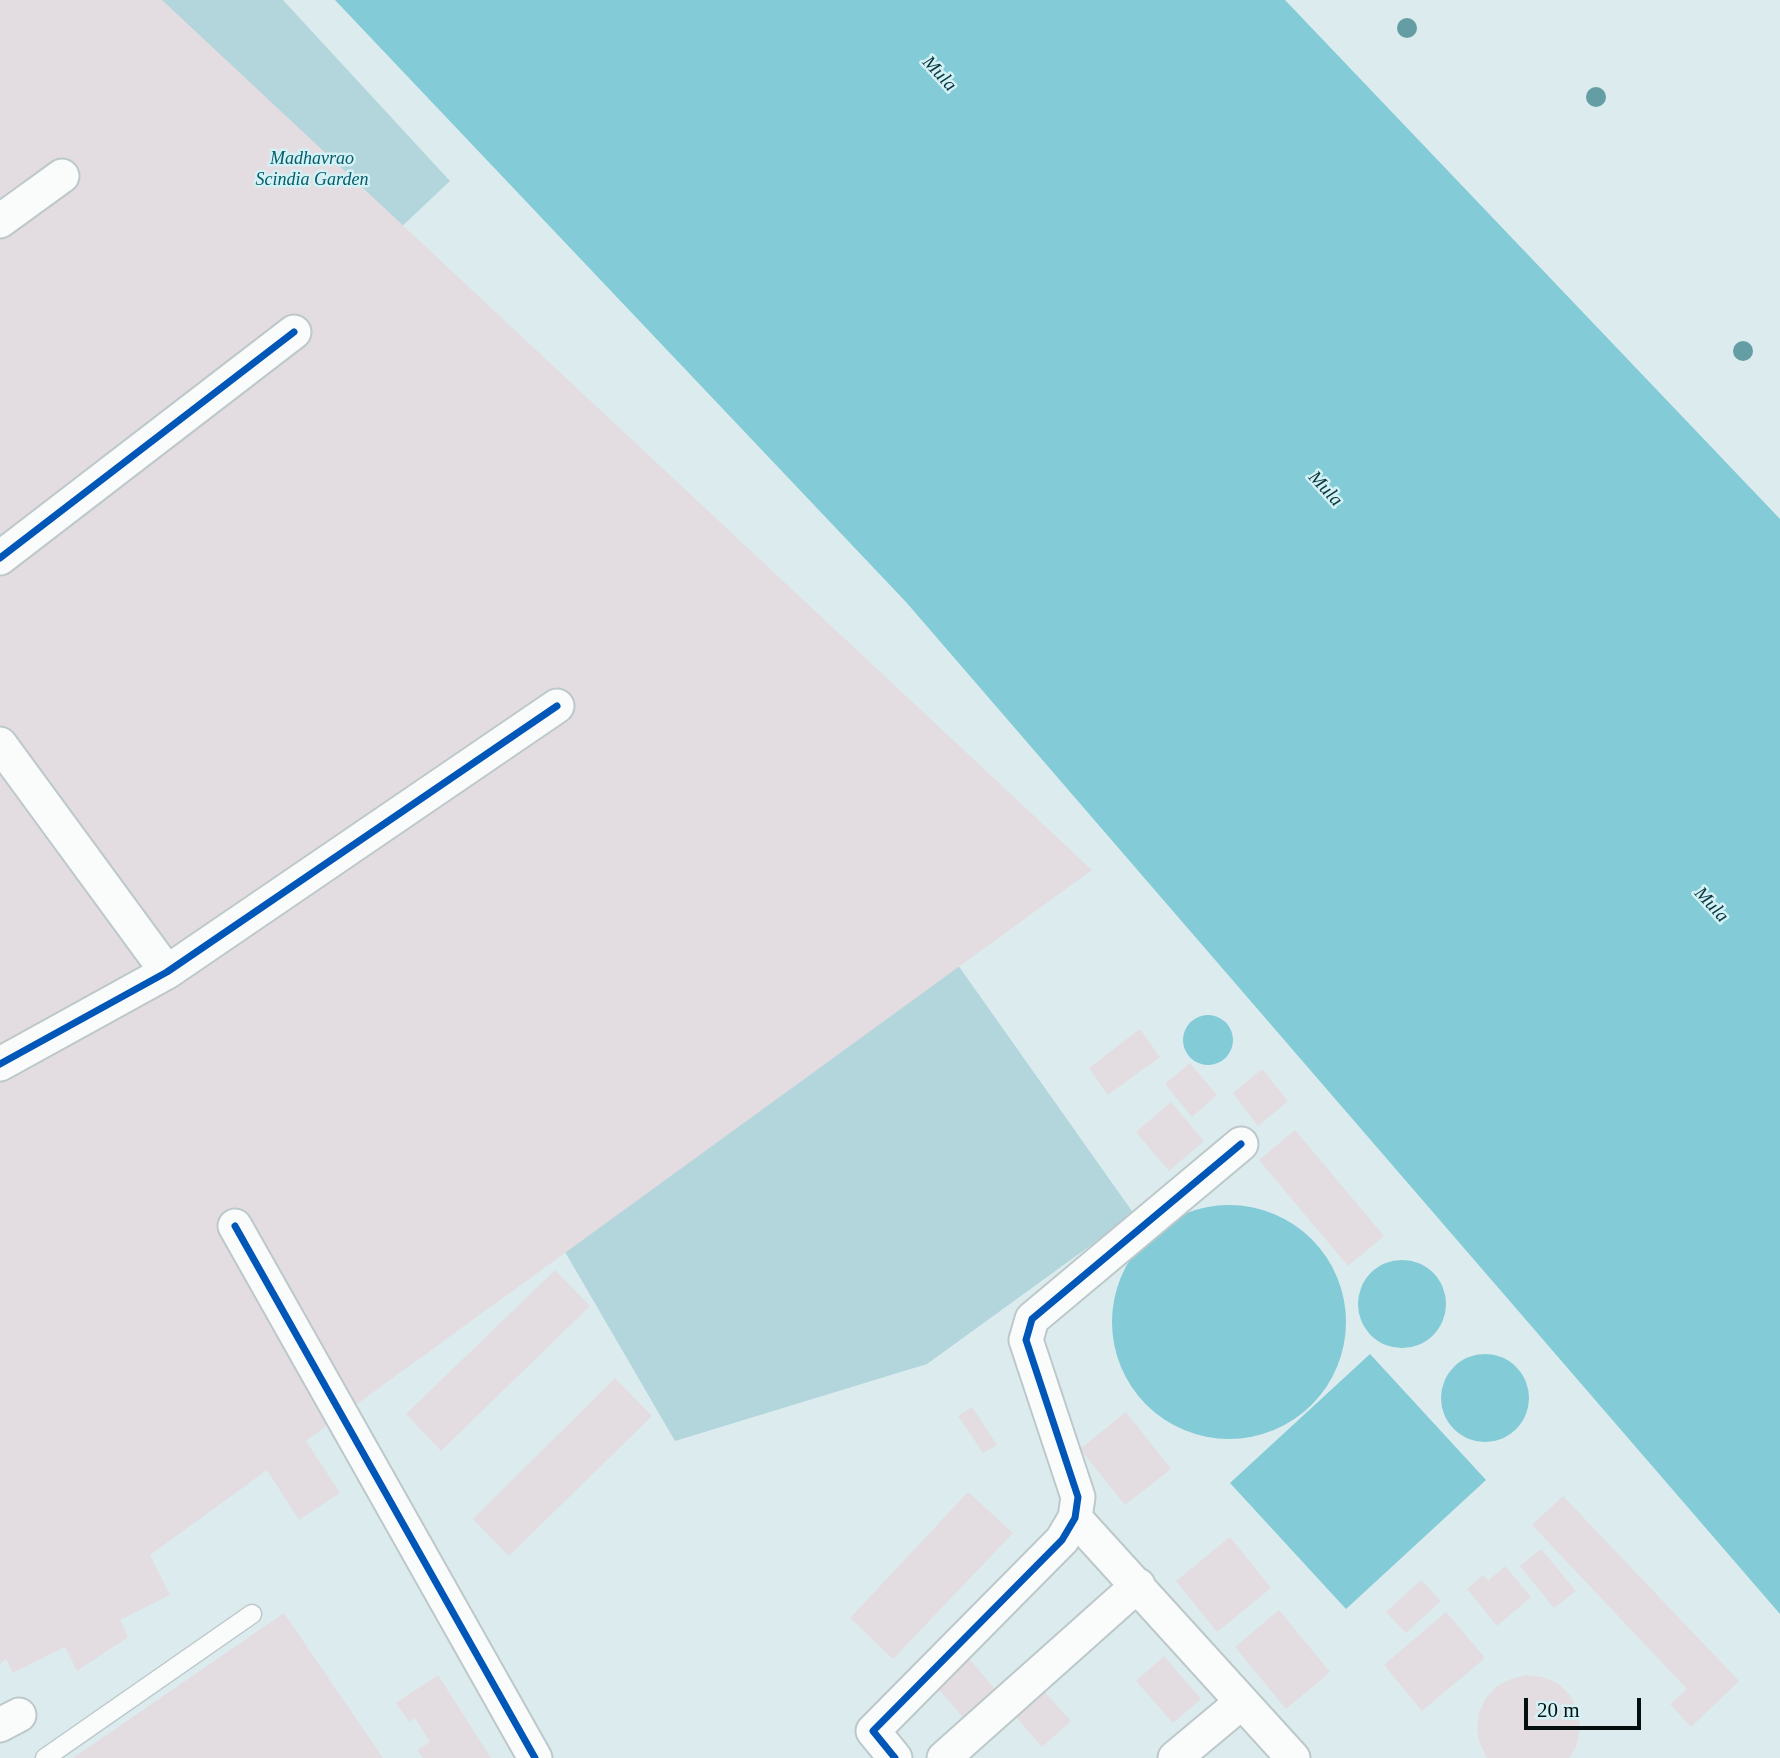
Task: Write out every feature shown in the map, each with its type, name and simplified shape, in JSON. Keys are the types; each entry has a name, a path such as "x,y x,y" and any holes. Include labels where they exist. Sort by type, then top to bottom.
{"street":[{"path":"0,221 62,176"},
{"path":"0,558 295,332"},
{"path":"0,1064 167,972 557,706"},
{"path":"0,744 167,972"},
{"path":"895,1758 873,1731 1062,1540 1075,1518 1078,1497 1026,1340 1032,1319 1241,1144"},
{"path":"235,1226 535,1758"},
{"path":"1075,1518 1293,1758"},
{"path":"944,1758 1138,1585"},
{"path":"1175,1758 1242,1702"}],"lane":[{"path":"45,1758 252,1614"}],"green space":[{"name":"Madhavrao Scindia Garden","path":"47,0 283,0 450,181 310,313"},
{"path":"844,804 1134,1214 927,1364 675,1441 518,1171"}],"water":[{"name":"Mula","path":"335,0 1285,0 1780,519 1780,1614 906,602"},
{"path":"1208,1015 1226,1022 1233,1040 1226,1058 1208,1065 1190,1058 1183,1040 1190,1022"},
{"path":"1229,1205 1274,1214 1312,1239 1337,1277 1346,1322 1337,1367 1312,1405 1274,1430 1229,1439 1184,1430 1146,1405 1121,1367 1112,1322 1121,1277 1146,1239 1184,1214"},
{"path":"1402,1260 1419,1264 1433,1273 1442,1287 1446,1304 1442,1321 1433,1335 1419,1344 1402,1348 1385,1344 1371,1335 1362,1321 1358,1304 1362,1287 1371,1273 1385,1264"},
{"path":"1370,1354 1486,1480 1346,1609 1230,1483"},
{"path":"1476,1354 1494,1354 1510,1361 1522,1373 1529,1389 1529,1407 1522,1423 1510,1435 1494,1442 1476,1442 1460,1435 1448,1423 1441,1407 1441,1389 1448,1373 1460,1361"}],"building":[{"path":"0,0 162,0 1092,870 306,1441 340,1493 299,1520 267,1470 150,1555 170,1595 120,1620 128,1637 77,1671 65,1647 13,1673 6,1659 0,1664"},
{"path":"1140,1029 1160,1057 1108,1095 1089,1068"},
{"path":"1190,1063 1217,1095 1192,1117 1165,1084"},
{"path":"1262,1069 1288,1101 1258,1126 1233,1093"},
{"path":"1171,1102 1204,1141 1169,1171 1136,1132"},
{"path":"1295,1130 1384,1236 1348,1266 1259,1160"},
{"path":"555,1270 590,1306 441,1451 406,1414"},
{"path":"615,1378 652,1416 509,1556 473,1519"},
{"path":"972,1407 997,1445 983,1453 958,1416"},
{"path":"1126,1412 1171,1469 1125,1505 1080,1449"},
{"path":"968,1492 1013,1533 893,1659 850,1618"},
{"path":"1563,1496 1739,1681 1691,1727 1670,1704 1687,1689 1532,1525"},
{"path":"1230,1537 1271,1588 1217,1632 1176,1581"},
{"path":"1541,1549 1576,1591 1554,1608 1520,1566"},
{"path":"1505,1566 1531,1597 1497,1626 1467,1589 1483,1575 1488,1581"},
{"path":"1421,1580 1441,1601 1406,1633 1386,1612"},
{"path":"1279,1610 1330,1672 1286,1709 1235,1647"},
{"path":"1446,1612 1485,1658 1422,1711 1384,1665"},
{"path":"284,1613 383,1758 73,1758"},
{"path":"967,1656 999,1694 967,1722 934,1684"},
{"path":"1164,1656 1201,1699 1173,1723 1136,1681"},
{"path":"438,1675 491,1758 423,1758 417,1750 430,1742 415,1718 409,1722 396,1703"},
{"path":"1526,1675 1557,1683 1570,1695 1578,1711 1580,1729 1576,1747 1569,1758 1487,1758 1477,1729 1479,1713 1486,1698 1497,1686"},
{"path":"1037,1684 1071,1721 1042,1747 1009,1709"}],"cycle path":[{"path":"0,558 294,332"},
{"path":"0,1064 167,972 557,706"},
{"path":"895,1758 873,1731 1062,1540 1075,1518 1078,1497 1026,1340 1032,1319 1241,1144"},
{"path":"235,1226 535,1758"}]}
